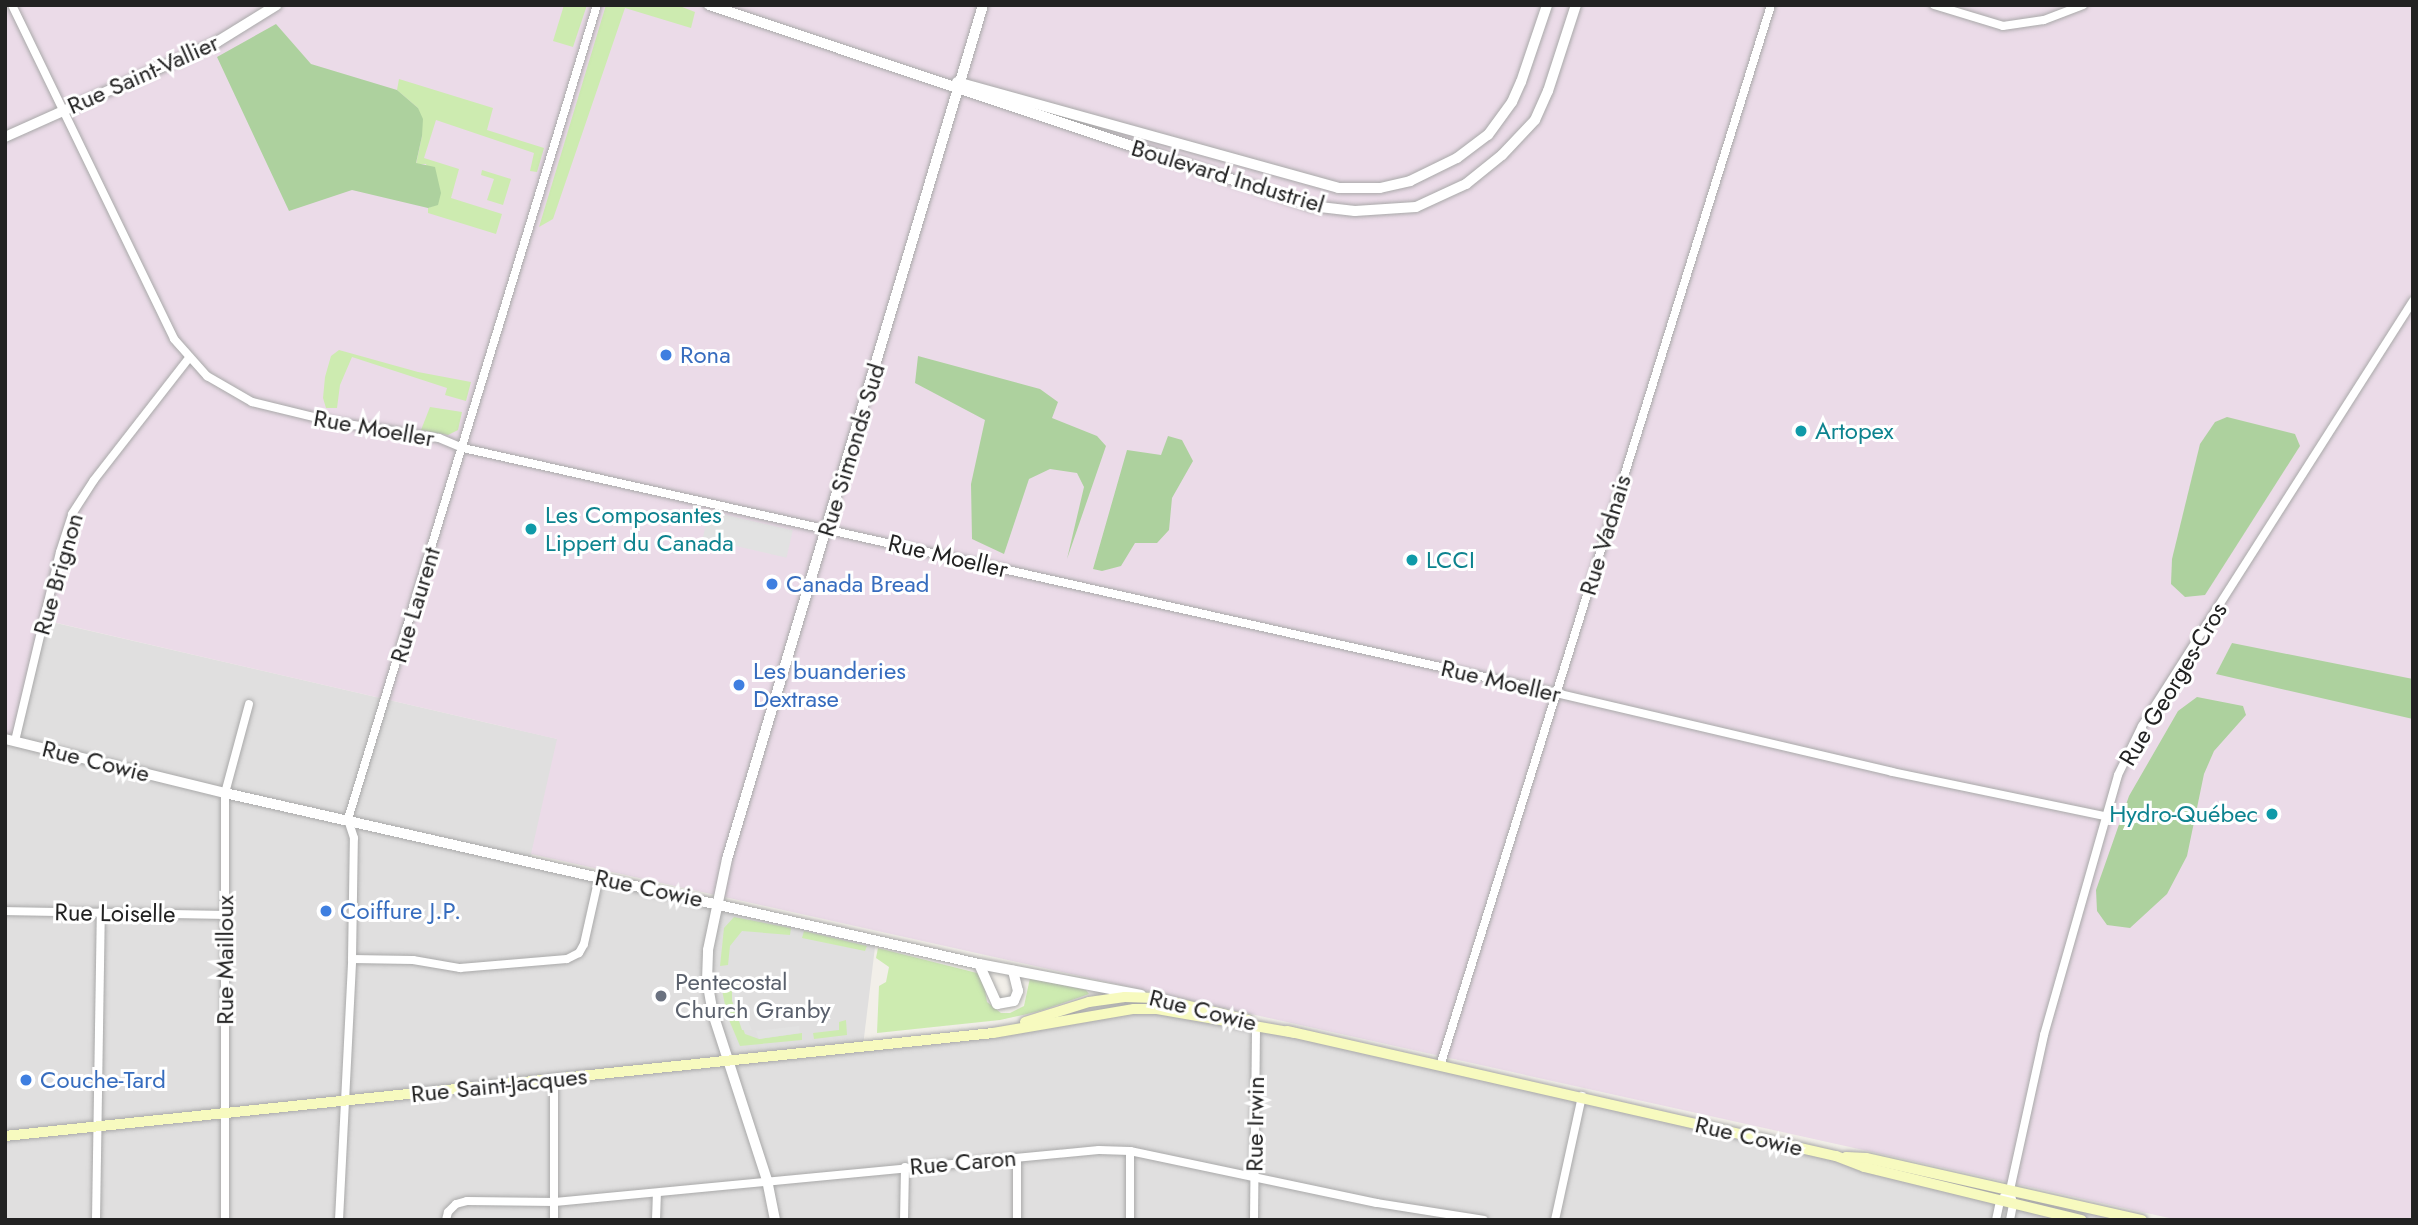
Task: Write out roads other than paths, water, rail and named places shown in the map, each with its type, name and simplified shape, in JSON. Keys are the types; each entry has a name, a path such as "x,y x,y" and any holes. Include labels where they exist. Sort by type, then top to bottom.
{"main road":[{"name":"Rue Cowie","path":"1156,998 1293,1033 1581,1096 1836,1156 1864,1167 2082,1220"},
{"name":"Rue Saint-Jacques","path":"993,1033 1088,1002 1156,998"},
{"name":"Rue Saint-Jacques","path":"5,1136 993,1033 1134,1009 1157,1009 1256,1027"},
{"name":"Rue Cowie","path":"1256,1027 1293,1033"},
{"name":"Rue Cowie","path":"1836,1156 1866,1158 2142,1220"}],"street":[{"name":"Rue Moeller","path":"12,5 174,339 189,358 221,387 252,402 334,422 439,438 463,448 1556,693 1892,772 2105,816"},
{"name":"Rue Saint-Vallier","path":"5,137 217,42 277,5"},
{"name":"Rue Laurent","path":"339,1220 352,959 354,838 348,819 597,5"},
{"name":"Boulevard Industriel","path":"709,5 1311,206 1355,211 1416,207 1466,184 1502,155 1535,120 1548,91 1576,5"},
{"name":"Rue Simonds Sud","path":"775,1220 767,1181 731,1060 713,1014 707,981 708,950 727,859 983,5"},
{"name":"Boulevard Industriel","path":"960,87 1338,188 1380,188 1410,181 1457,158 1488,135 1512,102 1547,5"},
{"name":"Rue Vadnais","path":"1440,1066 1771,5"},
{"path":"1934,5 2003,26 2044,20 2083,5"},
{"name":"Rue Georges-Cros","path":"2010,1220 2013,1204 2010,1190 2044,1035 2118,775 2142,726 2413,301"},
{"name":"Rue Brignon","path":"10,740 72,514 94,480 189,358"},
{"name":"Rue Mailloux","path":"225,1220 226,793 249,704"},
{"name":"Rue Cowie","path":"10,740 226,793 717,902 979,964 1156,998"},
{"path":"352,959 413,960 460,968 567,959 579,953 584,944 599,877"},
{"name":"Rue Loiselle","path":"5,911 224,915"},
{"path":"96,1220 101,912"},
{"path":"979,964 997,1004 1014,1001 1018,992 1013,971"},
{"name":"Rue Irwin","path":"1254,1220 1256,1027"},
{"path":"554,1079 554,1220"},
{"path":"1555,1220 1581,1096"},
{"name":"Rue Caron","path":"446,1220 448,1212 456,1204 467,1201 555,1202 1099,1150 1130,1151 1377,1203 1484,1220"},
{"path":"1130,1151 1130,1220"},
{"path":"1017,1158 1017,1220"},
{"path":"904,1220 905,1167"},
{"name":"Rue Georges-Cros","path":"2000,1201 2010,1190"},
{"path":"656,1220 657,1192"},
{"path":"1996,1220 2000,1201"}],"place":[{"name":"Rona","path":"666,355"},
{"name":"Artopex","path":"1801,431"},
{"name":"Les Composantes Lippert du Canada","path":"531,529"},
{"name":"LCCI","path":"1412,560"},
{"name":"Canada Bread","path":"772,584"},
{"name":"Les buanderies Dextrase","path":"739,685"},
{"name":"Hydro-Québec","path":"2272,814"},
{"name":"Coiffure J.P.","path":"326,911"},
{"name":"Pentecostal Church Granby","path":"661,996"},
{"name":"Couche-Tard","path":"26,1080"}]}
